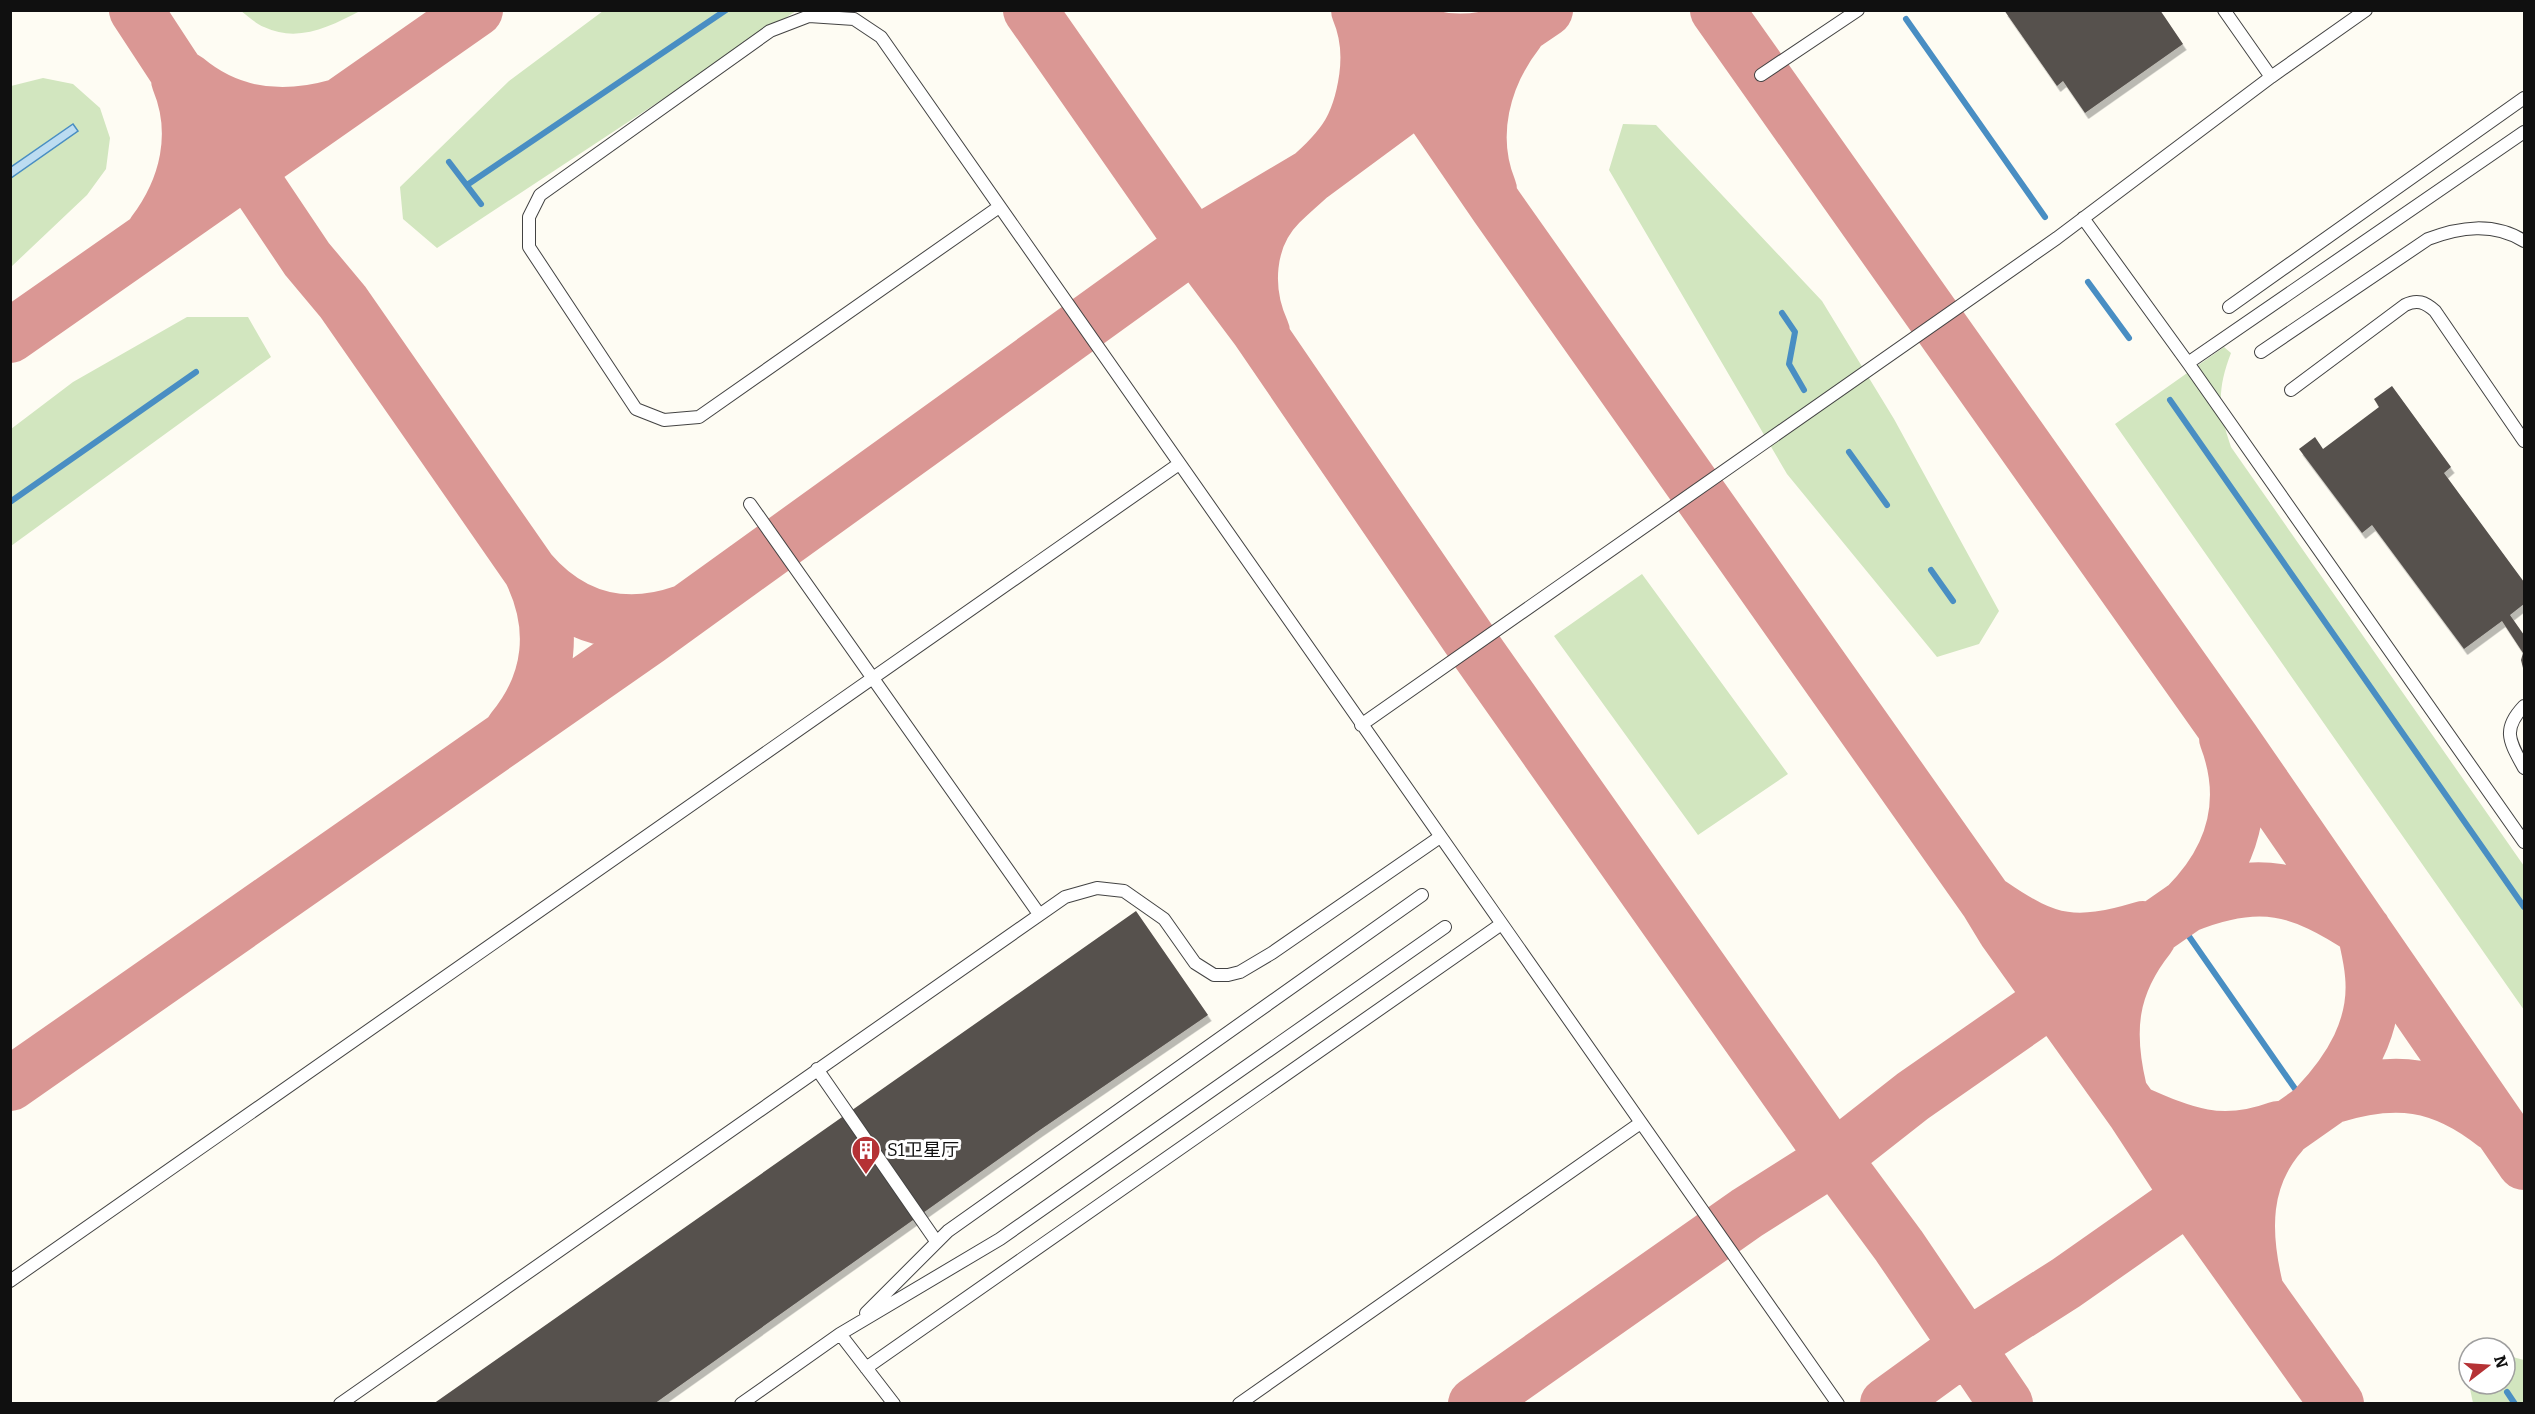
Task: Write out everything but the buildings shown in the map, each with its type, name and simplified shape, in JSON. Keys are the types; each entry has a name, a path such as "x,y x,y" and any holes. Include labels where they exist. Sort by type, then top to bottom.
{"lane":[{"path":"1761,75 1858,10"},
{"path":"2224,10 2271,77"},
{"path":"1361,725 1473,645 1576,577 2083,219 2271,77 2366,10"},
{"path":"999,207 699,417 676,419 664,420 636,409 529,247 529,216 540,195 770,31 809,16 854,19 881,37 1838,1404"},
{"path":"2229,307 2524,98"},
{"path":"2188,363 2524,132"},
{"path":"2083,219 2188,363 2524,843"},
{"path":"2261,352 2428,239 2450,231 2475,227 2499,230 2524,241"},
{"path":"2291,390 2405,305 2420,301 2435,311 2524,441"},
{"path":"10,1281 1179,464"},
{"path":"750,504 1039,914"},
{"path":"2524,706 2512,719 2509,730 2511,744 2524,768"},
{"path":"340,1404 1065,897 1097,888 1124,891 1164,919 1195,963 1214,975 1227,975 1240,972 1272,953 1440,837"},
{"path":"840,1334 888,1292 936,1241 983,1205 1422,895"},
{"path":"866,1368 1500,924"},
{"path":"741,1404 840,1334 1000,1239 1445,927"},
{"path":"818,1069 936,1241"},
{"path":"1239,1404 1640,1124"},
{"path":"840,1334 894,1404"}],"green space":[{"path":"241,11 360,11 313,31 289,34 261,26"},
{"path":"603,11 796,11 437,248 403,219 400,187 509,81"},
{"path":"43,78 73,84 100,108 110,138 106,169 87,195 11,267 11,86"},
{"path":"1623,124 1656,125 1822,301 1894,419 1999,611 1979,644 1937,657 1787,474 1609,170"},
{"path":"187,317 248,317 271,357 11,546 11,429 73,382"},
{"path":"2224,347 2231,353 2223,378 2221,400 2231,447 2524,866 2524,1010 2115,424"},
{"path":"1642,574 1788,774 1698,835 1554,636"},
{"path":"2517,1358 2524,1360 2524,1403 2473,1403 2472,1396 2517,1396"}],"water":[{"path":"73,124 78,131 11,178 11,167"}],"waterway":[{"path":"467,185 726,10"},
{"path":"1906,19 2045,217"},
{"path":"449,162 481,204"},
{"path":"2088,282 2129,338"},
{"path":"1782,313 1795,332 1789,364 1804,390"},
{"path":"10,502 196,372"},
{"path":"2170,400 2524,907"},
{"path":"1849,452 1887,505"},
{"path":"1931,570 1953,601"},
{"path":"2179,922 2307,1106"},
{"path":"2510,1396 2515,1404"}],"taxiway":[{"path":"136,10 307,259 343,302 530,571 563,601 581,611 599,617 619,621 640,621 683,612"},
{"path":"10,336 476,10"},
{"path":"1030,10 1194,245 1257,329 1477,651 1834,1158 1899,1246 2006,1404"},
{"path":"1263,332 1257,316 1251,282 1255,249 1260,233 1280,204 1331,157 1353,125 1363,94 1367,61 1365,35 1358,10"},
{"path":"1362,10 1497,207 2133,1111 2188,1195 2337,1404"},
{"path":"1371,10 1403,28 1436,38 1471,40 1507,32"},
{"path":"10,1084 649,638 1194,245 1312,175 1419,96 1546,10"},
{"path":"1717,10 2233,740 2524,1163"},
{"path":"1490,190 1483,170 1480,149 1483,108 1496,68 1518,32"},
{"path":"186,79 221,101 258,112 297,113 337,106"},
{"path":"153,233 174,198 182,179 186,160 189,140 188,120 185,100 178,80"},
{"path":"512,730 535,693 546,653 547,633 544,612 530,571"},
{"path":"1475,1404 1747,1213 1834,1158 1913,1096 2186,906 2215,869 2226,849 2233,828 2236,784 2233,761 2226,738"},
{"path":"2186,906 2236,891 2258,889 2279,891 2320,904 2364,930 2371,969 2370,1012 2359,1046 2350,1062 2340,1078 2316,1106"},
{"path":"1991,904 2030,927 2064,938 2081,940 2099,938 2143,928"},
{"path":"2120,1090 2113,1048 2115,1010 2126,973 2149,937"},
{"path":"1887,1404 1967,1346 2066,1283 2331,1097 2376,1087 2417,1087 2456,1100 2495,1125"},
{"path":"2133,1111 2169,1126 2203,1136 2238,1137 2278,1128"},
{"path":"2256,1287 2249,1246 2249,1206 2259,1168 2282,1133"}],"place":[{"name":"S1卫星厅","path":"866,1176"}]}
